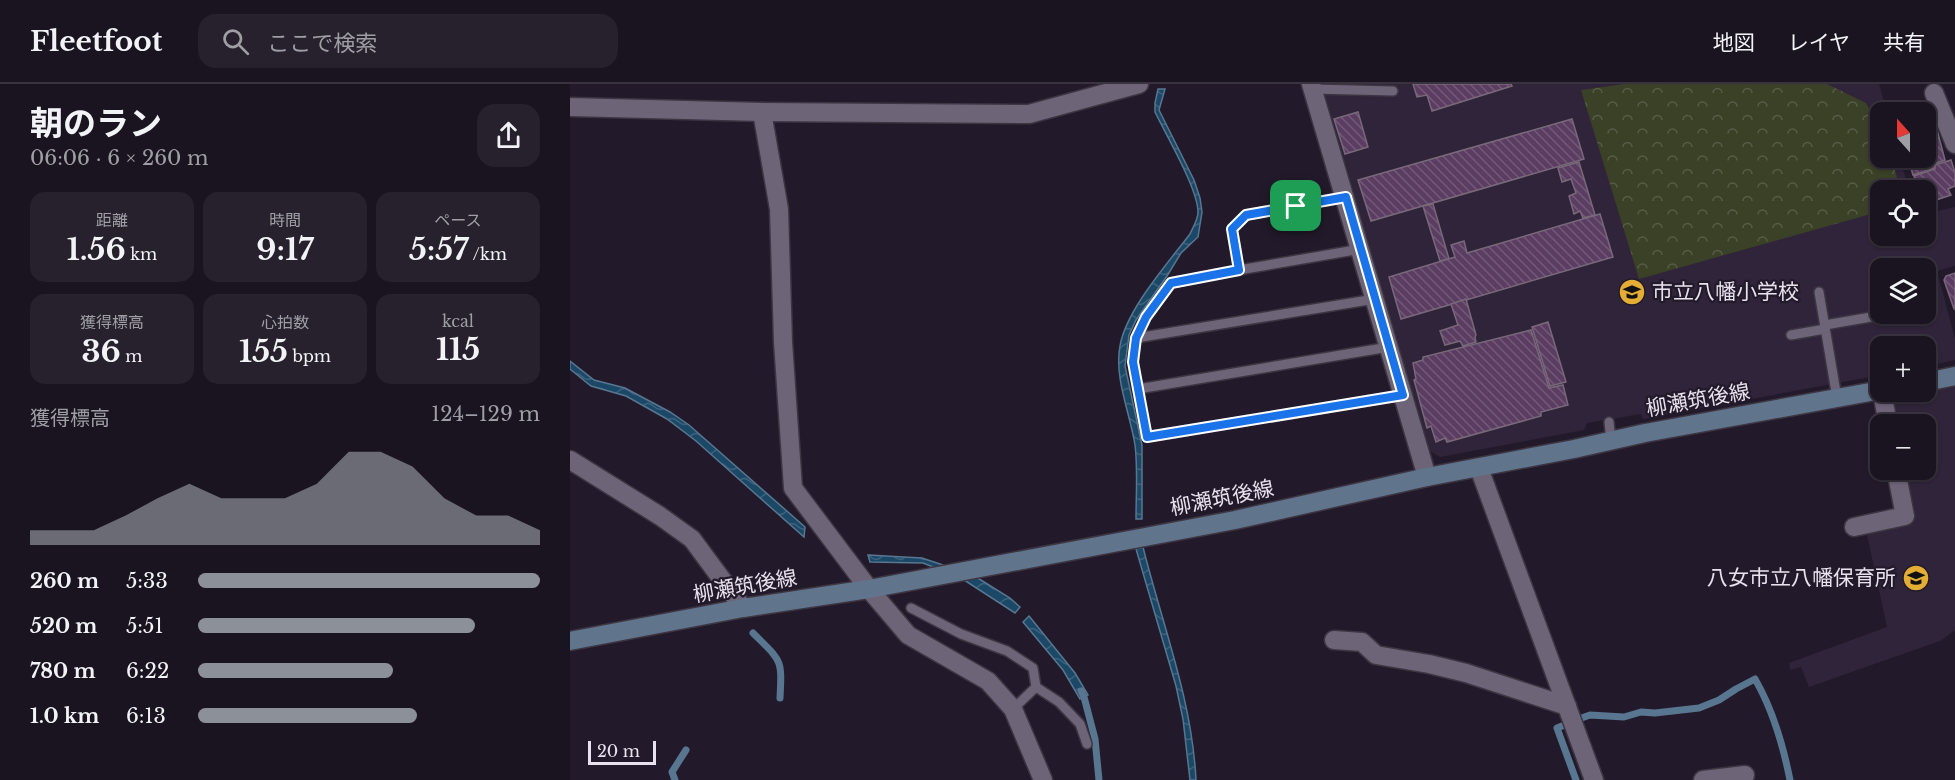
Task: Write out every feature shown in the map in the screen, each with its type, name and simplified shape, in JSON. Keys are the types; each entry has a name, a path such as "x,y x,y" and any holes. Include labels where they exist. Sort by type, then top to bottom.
{"main road":[{"path":"1936,380 1955,376"},
{"name":"柳瀬筑後線","path":"570,641 743,608 869,589 1235,520 1427,477 1870,393"}],"street":[{"path":"570,107 762,112 1029,114 1139,84"},
{"path":"1312,87 1427,477"},
{"path":"1932,88 1955,144"},
{"path":"762,112 779,209 783,342 793,488 869,589 908,635 988,681 1013,709 1043,780"},
{"path":"570,460 660,516 692,539 743,608"},
{"path":"1479,468 1594,780"},
{"path":"1854,526 1905,516 1898,480"},
{"path":"1334,640 1362,642 1376,655 1466,673 1567,706"},
{"path":"1703,780 1745,775"}],"lane":[{"path":"1312,87 1393,91"},
{"path":"1239,270 1232,229 1246,215 1346,197"},
{"path":"1361,249 1171,283 1146,317 1136,338 1133,362 1147,437 1403,395"},
{"path":"1819,292 1837,398"},
{"path":"1136,338 1375,299"},
{"path":"1791,335 1870,318"},
{"path":"1138,389 1389,347"},
{"path":"1609,422 1611,441"},
{"path":"911,608 961,634 1007,651 1033,668 1036,687 1059,702 1080,724 1087,744"},
{"path":"1013,709 1036,687"}],"shaded area":[{"name":"市立八幡小学校","path":"1322,84 1879,84 1884,102 1870,102 1870,168 1903,168 1906,180 1870,180 1870,246 1936,246 1936,212 1955,207 1955,266 1937,271 1955,339 1955,360 1936,364 1936,336 1870,336 1870,377 1643,419 1641,414 1587,423 1584,430 1440,457 1430,451"},
{"name":"八女市立八幡保育所","path":"1955,382 1955,630 1940,641 1809,687 1801,667 1790,670 1789,663 1887,627 1866,530 1912,521 1905,480 1936,480 1936,414 1893,414 1891,402 1936,402 1936,385"}],"green space":[{"path":"1624,84 1827,84 1866,103 1870,110 1870,168 1894,168 1898,180 1870,180 1870,214 1639,279 1581,90"}],"water":[{"path":"1158,89 1165,89 1159,110 1194,180 1202,212 1198,237 1181,253 1136,320 1129,335 1125,366 1142,445 1142,519 1136,519 1136,454 1119,370 1120,346 1130,317 1190,234 1198,212 1197,202 1187,176 1155,112"},
{"path":"570,361 594,380 625,388 689,425 805,527 804,537 696,441 667,419 626,396 591,386 570,369"},
{"path":"1143,547 1189,720 1196,780 1190,780 1183,719 1176,686 1136,549"},
{"path":"868,555 922,558 973,575 1010,598 1020,607 1015,613 961,578 923,563 870,562"},
{"path":"1029,616 1075,673 1088,695 1080,699 1063,670 1023,622"}],"building":[{"path":"1413,84 1511,84 1512,86 1432,111 1427,95 1417,97"},
{"path":"1358,112 1368,147 1345,154 1334,119"},
{"path":"1572,119 1584,159 1371,221 1358,180"},
{"path":"1936,126 1945,160 1936,163"},
{"path":"1951,160 1955,172 1955,186 1948,189 1951,195 1936,200 1936,180 1915,180 1914,176 1935,169 1936,165"},
{"path":"1579,162 1595,215 1583,218 1580,211 1574,214 1569,196 1576,193 1571,179 1562,182 1558,168"},
{"path":"1911,168 1935,168 1913,175"},
{"path":"1433,204 1449,259 1440,261 1423,206"},
{"path":"1600,214 1613,257 1401,319 1389,277 1455,257 1451,245 1464,241 1467,253"},
{"path":"1955,273 1954,309 1944,280 1946,276"},
{"path":"1466,299 1476,342 1463,346 1460,341 1445,345 1440,331 1458,325 1451,304"},
{"path":"1548,322 1566,382 1550,386 1532,327"},
{"path":"1531,330 1549,388 1563,385 1568,405 1541,412 1541,416 1447,442 1445,438 1436,442 1431,426 1427,428 1414,380 1416,379 1413,363 1423,360 1423,357"}],"waterway":[{"path":"753,633 778,661 781,675 780,698"},
{"path":"1576,720 1590,715 1624,717 1641,712 1655,713 1699,708 1719,700 1755,679 1777,728 1790,780"},
{"path":"1081,691 1095,739 1099,780"},
{"path":"1562,726 1557,728 1576,780"},
{"path":"675,780 672,772 686,750"}],"place":[{"name":"市立八幡小学校","path":"1632,292"},
{"name":"八女市立八幡保育所","path":"1916,578"}],"route":[{"path":"1346,197 1403,395 1147,437 1133,362 1136,338 1146,317 1171,283 1239,270 1232,229 1246,215 1296,206 1346,197"}]}
